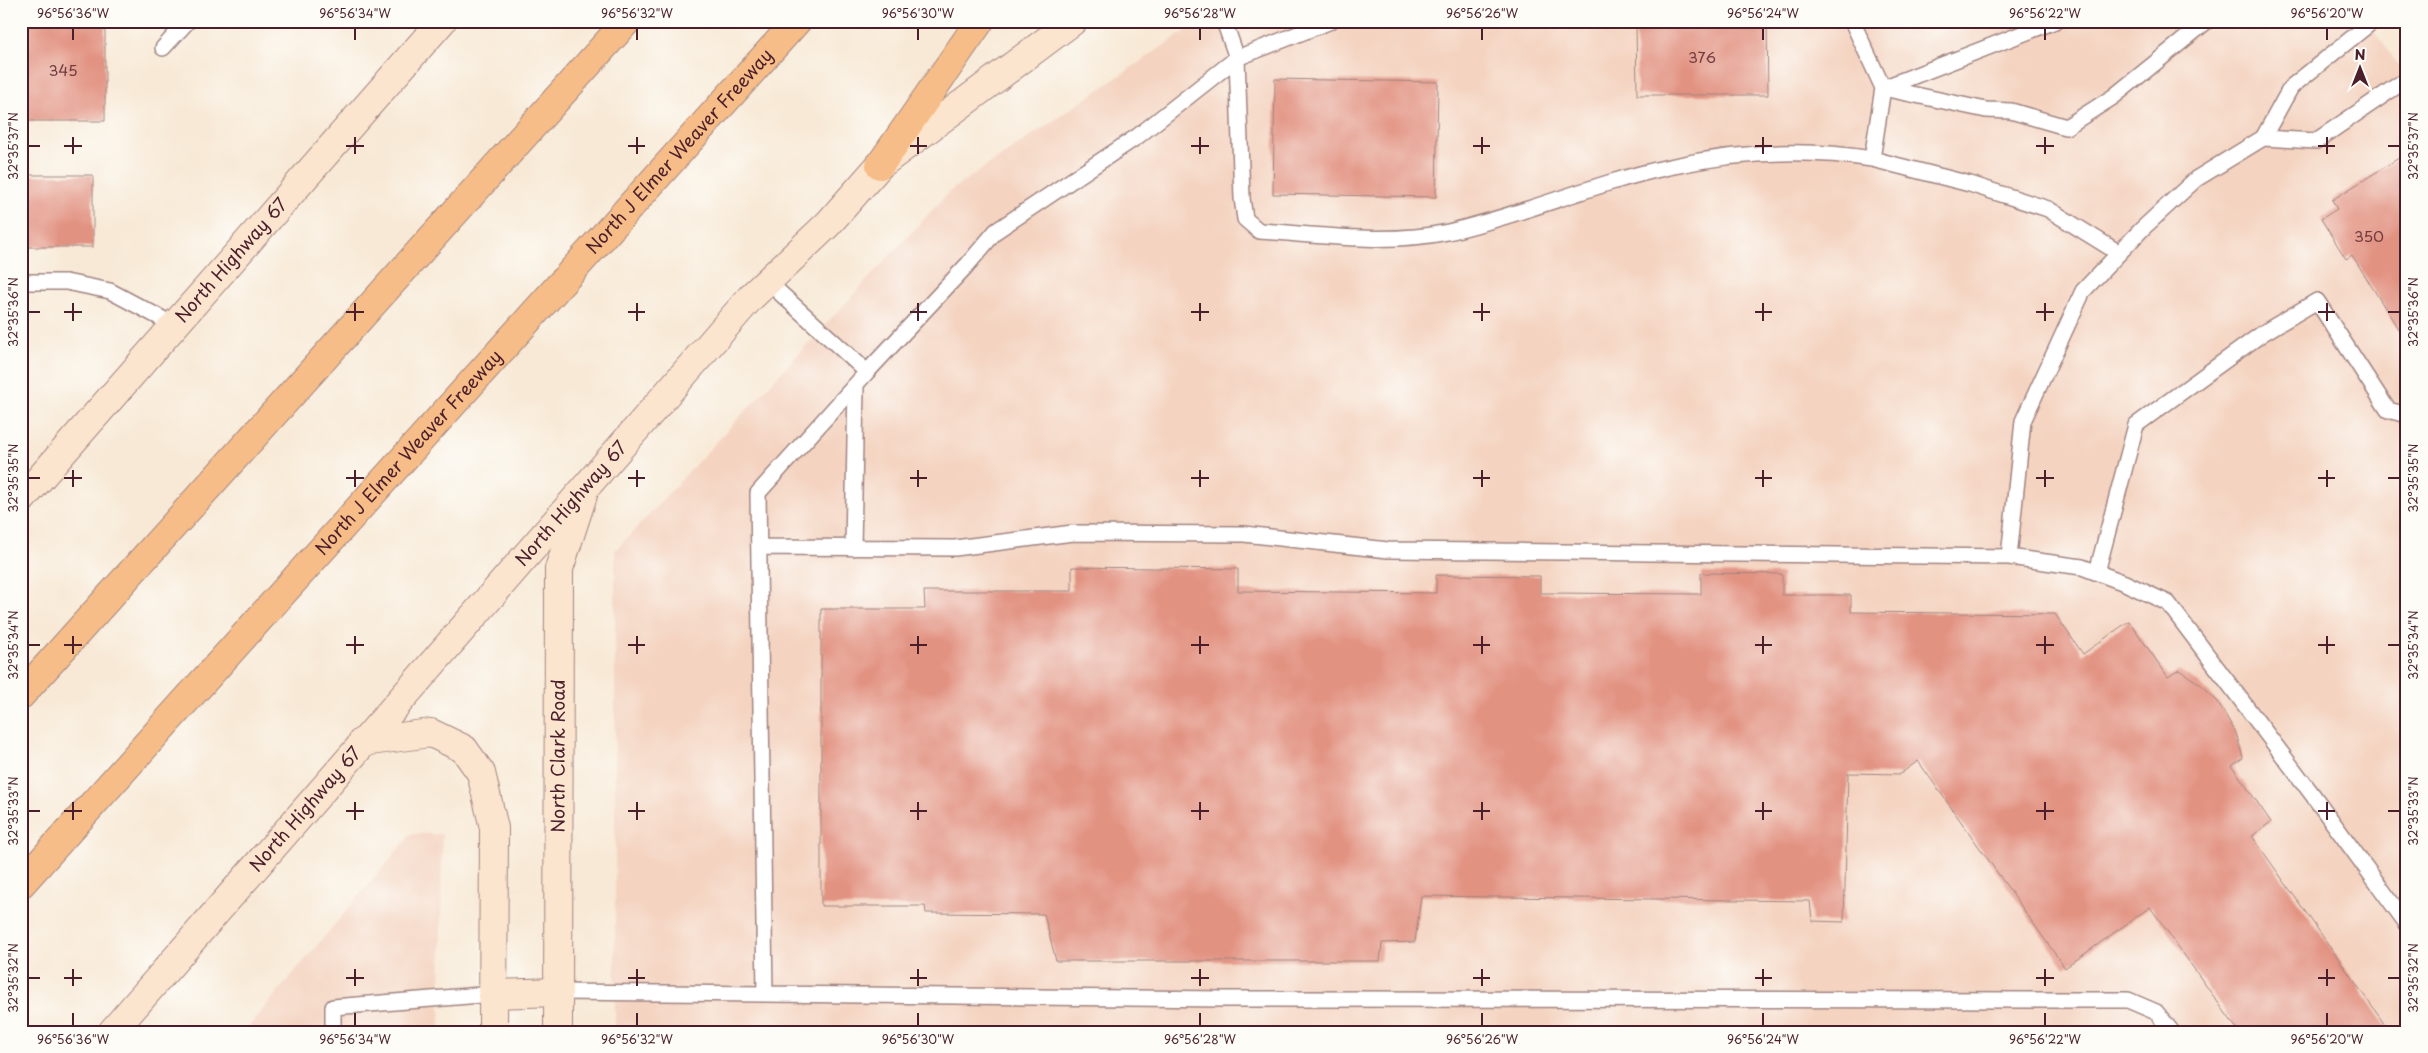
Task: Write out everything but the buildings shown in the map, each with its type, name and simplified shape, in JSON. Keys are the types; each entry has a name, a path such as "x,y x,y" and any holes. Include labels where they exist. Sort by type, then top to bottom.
{"highway":[{"path":"21,695 627,21"},
{"name":"North J Elmer Weaver Freeway","path":"21,884 797,21"},
{"path":"880,166 980,21"}],"main road":[{"name":"North Highway 67","path":"21,500 442,21"},
{"name":"North Highway 67","path":"112,1032 362,742 751,297 828,224 880,166 1073,21"},
{"name":"North Clark Road","path":"558,1032 559,569 587,484"},
{"path":"362,742 431,733 464,749 481,773 494,828 493,1032"},
{"path":"493,994 558,992"}],"lane":[{"path":"163,48 188,21"},
{"path":"1224,21 1237,58 1242,198 1245,219 1259,231 1387,240 1447,232 1538,208 1670,167 1730,157 1785,152 1831,152 1872,159 1970,184 2048,209 2119,253"},
{"path":"765,994 758,493 867,372 952,282 996,231 1138,136 1237,58 1331,21"},
{"path":"1852,21 1882,88 1872,159"},
{"path":"1882,88 2055,21"},
{"path":"1882,88 1986,110 2011,111 2066,126 2113,97 2207,21"},
{"path":"2009,557 2023,421 2083,291 2119,253 2196,179 2263,138 2291,87 2373,21"},
{"path":"2263,138 2316,141 2407,79"},
{"path":"21,282 66,282 110,291 174,325"},
{"path":"768,282 867,372"},
{"path":"2097,572 2136,425 2263,333 2317,301 2388,410 2407,415"},
{"path":"853,548 856,386"},
{"path":"759,547 955,548 1073,533 1244,534 1388,550 2009,557 2082,567 2168,603 2407,924"},
{"path":"558,992 1224,999 2128,1000 2156,1012 2172,1032"},
{"path":"333,1032 334,1007 493,994"}],"shaded area":[{"path":"1200,21 2368,21 2407,78 2407,1032 615,1032 615,551 950,191"},
{"path":"411,834 442,834 440,1032 244,1032"}]}
